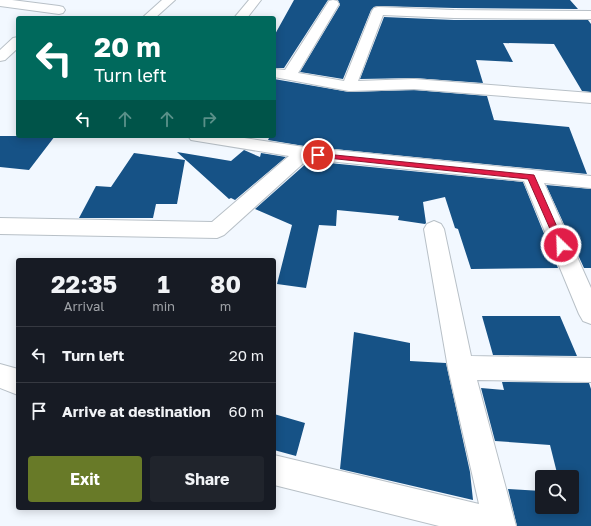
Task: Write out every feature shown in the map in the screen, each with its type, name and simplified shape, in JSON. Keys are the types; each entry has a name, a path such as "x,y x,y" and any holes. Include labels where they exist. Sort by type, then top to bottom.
{"street":[{"path":"150,16 169,0"},
{"path":"242,16 255,0"},
{"path":"452,0 454,14"},
{"path":"0,2 64,7 51,16"},
{"path":"289,74 333,4"},
{"path":"349,86 378,12 591,15"},
{"path":"0,57 10,44"},
{"path":"276,73 289,74 349,86 414,84 591,98"},
{"path":"210,138 304,153 591,182"},
{"path":"0,226 217,230 304,153"},
{"path":"531,176 591,314"},
{"path":"276,470 500,526 461,368 434,229"},
{"path":"461,368 591,370"},
{"path":"0,376 16,381"}],"building":[{"path":"294,0 328,0 284,68 276,68 276,32"},
{"path":"338,0 570,0 578,9 378,6 371,10 343,79 300,72 340,5"},
{"path":"384,17 454,20 588,20 591,24 591,92 582,91 554,44 503,43 513,62 476,60 483,83 414,78 360,79"},
{"path":"276,79 349,92 414,90 487,96 494,120 569,127 587,174 304,146 268,140 269,138 276,138"},
{"path":"0,136 16,136 16,138 53,138 29,170 0,167"},
{"path":"244,150 260,157 261,153 286,157 235,200 231,198 229,199 177,152 231,161"},
{"path":"134,153 185,160 177,204 156,204 153,218 79,218 96,186 111,187"},
{"path":"309,161 523,182 558,268 471,269 458,229 455,228 445,197 423,202 425,224 398,220 399,216 337,210 336,226 319,225 306,288 277,284 292,225 255,209"},
{"path":"546,185 591,189 591,268 584,268"},
{"path":"482,316 560,316 577,356 493,355"},
{"path":"354,332 410,343 410,361 446,363 470,472 473,500 340,469"},
{"path":"502,382 589,383 591,389 591,526 517,526 508,489 535,491 535,514 579,514 579,470 556,470 550,445 495,441 481,388 504,390"},
{"path":"276,415 305,423 296,456 276,451"}],"route":[{"path":"318,155 531,176 561,245"}]}
